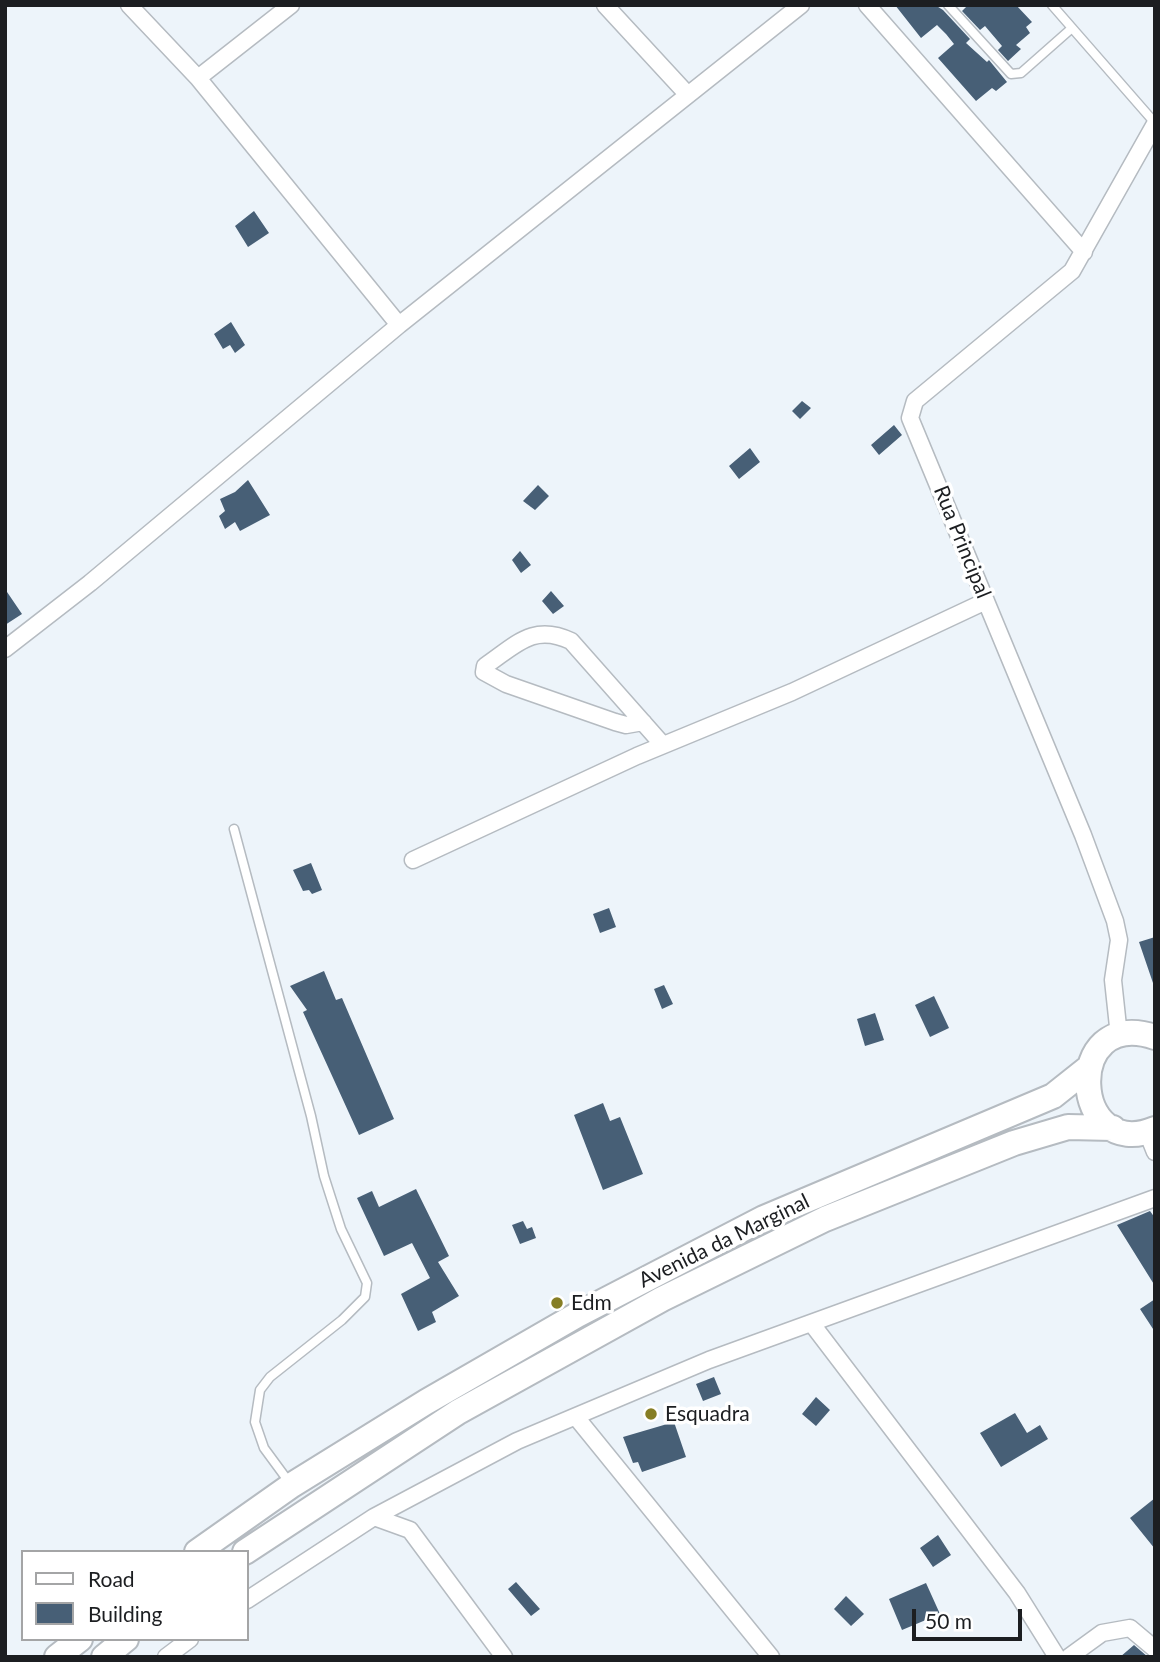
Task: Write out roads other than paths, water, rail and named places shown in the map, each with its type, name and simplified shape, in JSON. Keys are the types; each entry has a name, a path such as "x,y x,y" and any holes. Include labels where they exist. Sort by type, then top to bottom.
{"main road":[{"path":"1119,1036 1132,1033 1155,1037"},
{"name":"Avenida da Marginal","path":"200,1550 292,1485 544,1334 764,1218 1053,1096 1087,1069 1094,1055 1105,1043 1119,1036"},
{"path":"1087,1069 1086,1086 1090,1103 1099,1117 1113,1128"},
{"name":"Avenida da Marginal","path":"248,1550 458,1412 651,1305 825,1219 1014,1143 1068,1127 1113,1128 1152,1138"},
{"path":"57,1657 77,1641"},
{"path":"104,1657 124,1641"}],"street":[{"path":"129,5 198,78 399,325"},
{"path":"198,78 291,5"},
{"path":"605,5 688,95"},
{"path":"5,649 90,583 399,325 801,5"},
{"path":"867,5 1084,253"},
{"name":"Rua Principal","path":"1119,1036 1113,980 1119,940 1115,921 910,418 910,410 915,401 1058,286 1084,253 1155,123"},
{"path":"413,860 663,745 792,692 986,601"},
{"path":"643,722 626,725 615,722 506,684 484,672 485,666 534,633 548,632 559,635 570,641 643,722 663,745"},
{"path":"248,1599 374,1517 517,1441 709,1360 1155,1198"},
{"path":"812,1324 1017,1594 1057,1657"},
{"path":"576,1417 771,1657"},
{"path":"410,1530 413,1496"},
{"path":"374,1517 410,1530 504,1657"},
{"path":"1069,1657 1102,1633 1130,1628 1155,1649"},
{"path":"166,1657 187,1641"}],"lane":[{"path":"948,5 1011,74 1021,73 1072,28"},
{"path":"1052,5 1155,123"},
{"path":"234,829 311,1116 324,1177 341,1229 367,1283 365,1297 342,1320 270,1377 260,1390 255,1422 264,1448 292,1485"}],"place":[{"name":"Edm","path":"557,1303"},
{"name":"Esquadra","path":"651,1414"}]}
